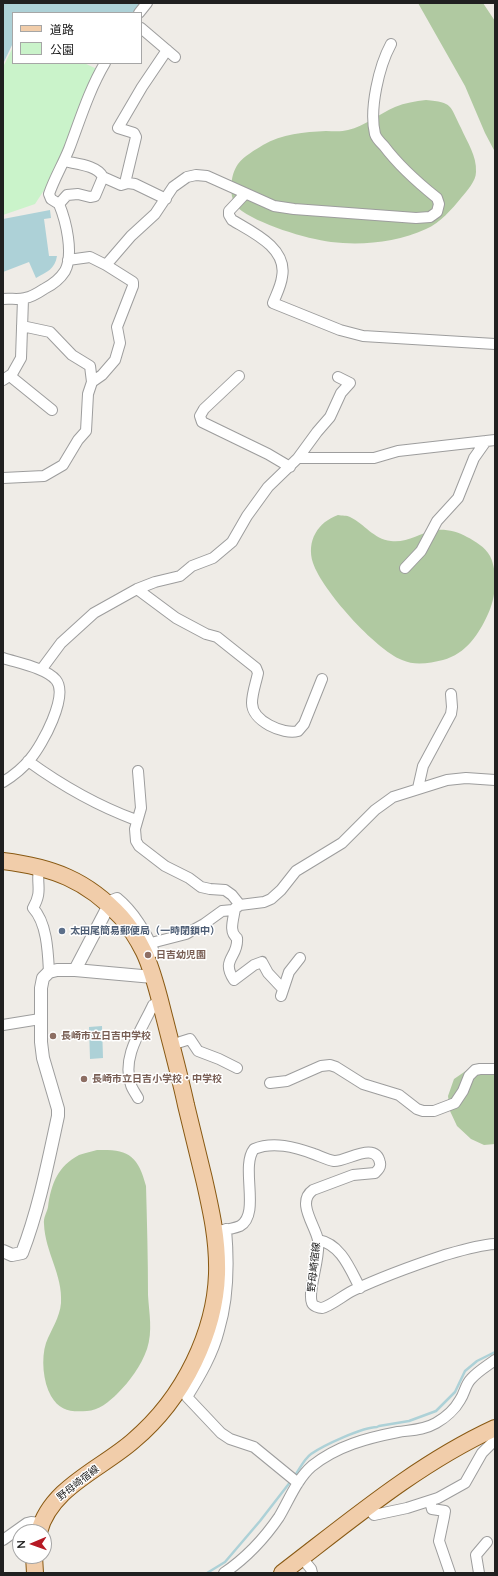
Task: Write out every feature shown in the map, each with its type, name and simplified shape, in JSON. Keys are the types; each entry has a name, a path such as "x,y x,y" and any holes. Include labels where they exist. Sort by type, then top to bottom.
{"main road":[{"name":"野母崎宿線","path":"3,861 27,864 61,873 83,885 109,905 132,930 144,952 153,977 221,1230 213,1306 205,1336 194,1363 179,1390 164,1410 122,1451 71,1486 57,1498 44,1515 41,1524"},
{"path":"282,1573 367,1507 421,1470 472,1439 495,1428"}],"street":[{"path":"140,12 147,3"},
{"path":"125,183 136,137 134,133 118,128 142,87 171,53 142,29"},
{"path":"106,265 135,232 155,214 166,200 173,187 187,177 196,175 207,176 274,206 294,209 416,218 430,216 437,212 439,204 437,198 398,164 375,135 373,115 375,90 384,56 391,44"},
{"path":"3,299 23,299 32,296 54,284 65,270 68,260 68,250 65,220 60,204 51,199 49,194 64,161 84,105 97,75 104,64"},
{"path":"64,161 91,168 100,173 103,177 120,185 125,183 135,184 166,200"},
{"path":"60,204 67,195 78,194 90,198 95,196 103,177"},
{"path":"245,194 229,211 229,216 232,220 264,239 277,253 281,260 283,276 273,303 340,330 363,336 495,344"},
{"path":"68,260 90,257 133,282 133,286 117,327 120,343 115,360 102,375 92,382"},
{"path":"23,299 21,358 18,366 6,378 52,410"},
{"path":"3,478 44,476 63,465 78,440 86,431 88,394 92,382 90,366 72,355 50,332 22,326"},
{"path":"239,376 204,409 200,416 202,422 268,454 290,467"},
{"path":"41,670 61,643 94,612 137,589 155,582 180,576 192,566 213,558 232,542 268,488 298,458 330,417 341,393 350,382 338,377"},
{"path":"298,458 374,458 398,451 491,441"},
{"path":"405,568 421,551 437,521 458,498 474,458 491,441"},
{"path":"137,589 176,618 206,634 217,637 256,668 258,673 252,703 253,708 256,714 275,729 286,732 298,732 304,724 322,679"},
{"path":"3,658 41,670 55,679 59,688 54,714 42,741 28,761 16,774 3,782"},
{"path":"418,788 423,766 451,714 451,694"},
{"path":"28,761 53,778 115,812 136,820"},
{"path":"138,771 141,808 136,820 135,828 136,841 139,846 165,866 189,878 201,887 225,890 232,895 238,906 232,932 237,938 238,943 228,964 234,980 254,965 262,962 282,992 289,972 300,958"},
{"path":"75,970 112,900 117,898 125,904 153,947 186,934 204,924 222,911 238,906 264,902 271,899 281,890 296,871 342,843 375,810 393,797 447,780 495,780"},
{"path":"39,868 37,878 39,895 33,908 38,914 44,933 49,959 49,972"},
{"path":"3,1251 12,1255 22,1253 28,1238 48,1164 58,1116 58,1109 43,1058 40,1019 41,982 49,972 57,970 75,970 153,977"},
{"path":"138,1098 131,1086 129,1076 128,1065 130,1053 153,1005 160,1002"},
{"path":"3,1025 40,1019"},
{"path":"171,1045 190,1039 198,1052 219,1059 237,1068"},
{"path":"270,1083 287,1081 321,1066 330,1065 336,1067 363,1084 395,1093 417,1109 429,1112 455,1103 463,1091 469,1076 475,1070 495,1069"},
{"name":"野母崎宿線","path":"221,1230 242,1225 248,1214 249,1160 254,1149 260,1147 287,1146 335,1161 364,1152 374,1154 380,1162 380,1166 376,1172 346,1177 318,1188 308,1194 305,1203 318,1240 315,1275 311,1293 312,1303 315,1306 322,1308 360,1288 424,1262 487,1244 495,1244"},
{"path":"221,1230 228,1255 227,1289 220,1330 210,1355 187,1397 221,1434 230,1439 254,1447 298,1483"},
{"path":"318,1240 324,1241 342,1255 360,1288"},
{"path":"224,1573 234,1566 262,1540 279,1516 298,1483 311,1467 331,1453 348,1445 379,1436 420,1429 436,1422 452,1410 460,1400 470,1379 495,1360"},
{"path":"367,1507 374,1515 438,1498 465,1482 482,1453 495,1440"},
{"path":"430,1501 432,1509 444,1511 439,1541 450,1573"},
{"path":"3,1540 12,1534"},
{"path":"479,1573 476,1555 487,1542"},
{"path":"302,1558 311,1569 312,1573"}],"green space":[{"path":"418,3 483,3 495,21 495,152 485,133 465,86"},
{"path":"12,49 12,64 86,64 97,69 62,156 50,181 35,204 3,215 3,67"},
{"path":"426,100 441,102 450,106 471,149 475,160 476,175 473,182 454,207 436,223 426,229 403,237 380,242 331,242 309,238 269,225 246,214 235,204 231,193 231,186 235,169 243,158 270,141 293,134 348,130 360,126 395,107 410,102"},
{"path":"338,515 350,517 385,540 403,541 429,531 447,530 463,535 483,547 493,562 495,585 493,600 491,608 476,636 465,648 443,660 412,663 391,654 364,632 338,603 327,588 318,574 311,555 311,547 315,533 319,527 331,518"},
{"path":"470,1068 495,1068 495,1144 484,1145 471,1139 457,1126 450,1111 448,1096 454,1079"},
{"path":"97,1150 117,1151 130,1156 139,1167 146,1186 150,1336 145,1355 131,1379 117,1394 107,1402 91,1411 71,1411 58,1405 51,1396 46,1384 43,1363 44,1349 57,1318 61,1303 61,1293 57,1273 47,1244 44,1222 51,1191 61,1170 72,1159 79,1155"}],"water":[{"path":"3,3 142,3 133,12 12,12 12,45 3,64"},
{"path":"50,210 51,218 44,219 49,256 57,256 52,267 47,272 36,278 29,262 3,272 3,219"},
{"path":"102,1026 103,1058 90,1059 89,1027"}],"waterway":[{"path":"294,1477 308,1456 317,1450 353,1433 379,1426 409,1421 436,1411 455,1392 465,1371 477,1361 495,1352"},
{"path":"207,1573 225,1562 260,1521 291,1481"}],"place":[{"name":"太田尾簡易郵便局（一時閉鎖中）","path":"62,931"},
{"name":"日吉幼児園","path":"148,955"},
{"name":"長崎市立日吉中学校","path":"53,1036"},
{"name":"長崎市立日吉小学校・中学校","path":"84,1079"}]}
